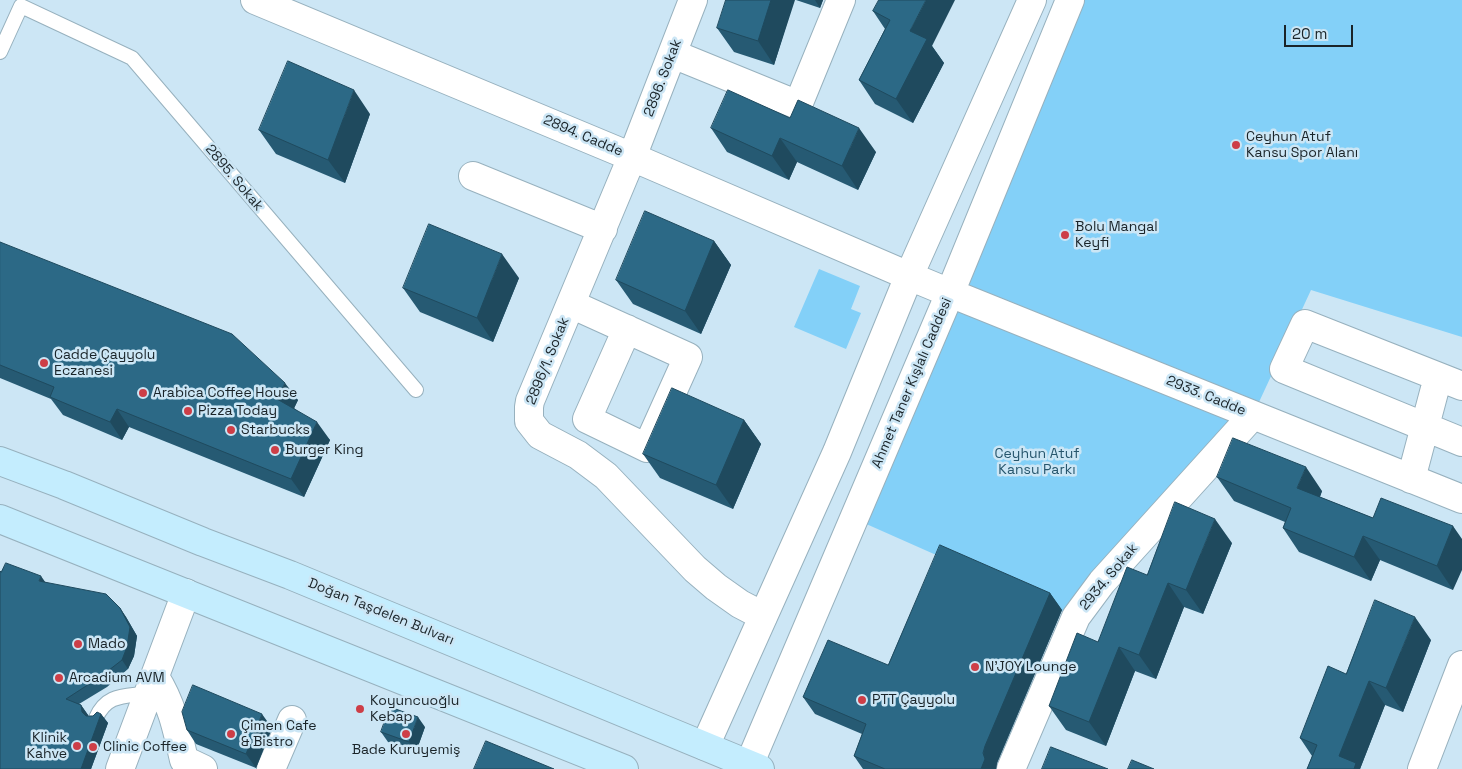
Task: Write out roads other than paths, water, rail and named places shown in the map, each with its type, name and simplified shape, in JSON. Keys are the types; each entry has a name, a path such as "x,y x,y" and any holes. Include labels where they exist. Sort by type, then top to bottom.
{"main road":[{"name":"Doğan Taşdelen Bulvarı","path":"0,461 203,542 290,574 755,767"},
{"path":"0,519 624,769"}],"street":[{"name":"2894. Cadde","path":"258,0 950,293"},
{"name":"2896. Sokak","path":"632,157 694,0"},
{"path":"673,54 798,106 841,0"},
{"path":"705,746 837,452 909,276 1032,0"},
{"name":"Ahmet Taner Kışlalı Caddesi","path":"755,767 1070,0"},
{"name":"2896/1. Sokak","path":"632,157 530,401 529,421 540,435 578,455 606,476 673,548 716,588 763,616"},
{"path":"473,176 603,229"},
{"name":"2933. Cadde","path":"950,293 1462,499"},
{"path":"571,304 627,329"},
{"path":"1411,479 1425,427 1450,382 1305,324 1284,370 1425,427 1462,442"},
{"name":"2934. Sokak","path":"1011,769 1076,617 1088,599 1253,415"},
{"path":"120,769 186,593"},
{"path":"1422,769 1462,665"},
{"path":"152,685 166,694 184,760 202,769"},
{"path":"271,769 292,720"}],"lane":[{"name":"2895. Sokak","path":"0,52 22,6 132,58 416,390"},
{"path":"96,718 100,708 108,701 152,685"}],"place":[{"name":"Ceyhun Atuf Kansu Spor Alanı","path":"1236,145"},
{"name":"Bolu Mangal Keyfi","path":"1065,235"},
{"name":"Cadde Çayyolu Eczanesi","path":"44,363"},
{"name":"Arabica Coffee House","path":"143,393"},
{"name":"Pizza Today","path":"188,411"},
{"name":"Starbucks","path":"231,430"},
{"name":"Burger King","path":"275,450"},
{"name":"Mado","path":"78,644"},
{"name":"N'JOY Lounge","path":"975,667"},
{"name":"Arcadium AVM","path":"59,678"},
{"name":"PTT Çayyolu","path":"862,700"},
{"name":"Koyuncuoğlu Kebap","path":"360,709"},
{"name":"Çimen Cafe & Bistro","path":"231,734"},
{"name":"Bade Kuruyemiş","path":"406,734"},
{"name":"Klinik Kahve","path":"77,746"},
{"name":"Clinic Coffee","path":"93,747"}],"park label":[{"name":"Ceyhun Atuf Kansu Parkı","path":"1037,462"}]}
